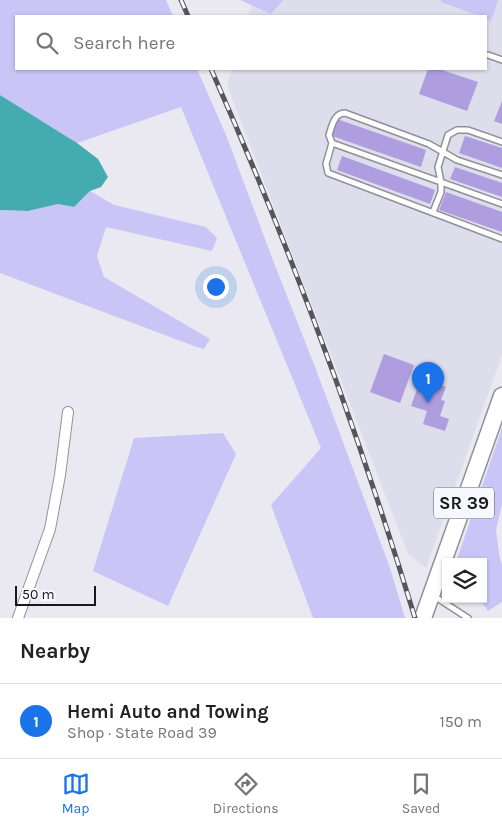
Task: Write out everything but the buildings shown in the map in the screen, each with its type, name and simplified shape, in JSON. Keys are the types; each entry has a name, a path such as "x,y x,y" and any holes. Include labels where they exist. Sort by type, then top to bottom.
{"main road":[{"name":"SR 39","path":"422,618 502,396"}],"street":[{"path":"18,618 50,529 60,475 68,412"}],"lane":[{"path":"488,54 502,60"},
{"path":"502,175 457,160 429,144 345,113 340,113 336,116 329,136 332,143 326,164 328,173 502,239"},
{"path":"433,212 441,192 442,182 438,167 448,135 456,130 468,130 502,142"},
{"path":"332,143 502,204"},
{"path":"431,594 468,618"}],"shaded area":[{"path":"0,0 166,0 173,15 15,15 15,70 197,70 226,135 315,367 390,568 405,618 313,618 271,505 321,448 181,107 77,143 0,95"},
{"path":"240,0 283,0 271,14"},
{"path":"253,0 502,0 502,355 426,568 408,554 227,85 232,70 487,70 487,15 248,15"},
{"path":"441,0 498,0 491,21 487,19 487,15 477,15 441,2"},
{"path":"90,191 114,205 206,227 217,238 212,251 106,227 97,256 104,277 210,339 204,349 0,273 0,210 28,211 58,204 74,207"},
{"path":"502,428 502,504 496,530 502,565 502,602 488,611 483,603 487,603 487,558 457,558"},
{"path":"223,433 236,454 168,606 93,571 134,438"}],"water":[{"path":"0,95 77,143 98,159 108,177 101,187 90,191 74,207 58,204 28,211 0,210"}],"railway":[{"path":"181,0 188,15"},
{"path":"211,70 268,204 321,340 370,478 415,618"}],"place":[{"name":"Hemi Auto and Towing","path":"428,403"}]}
